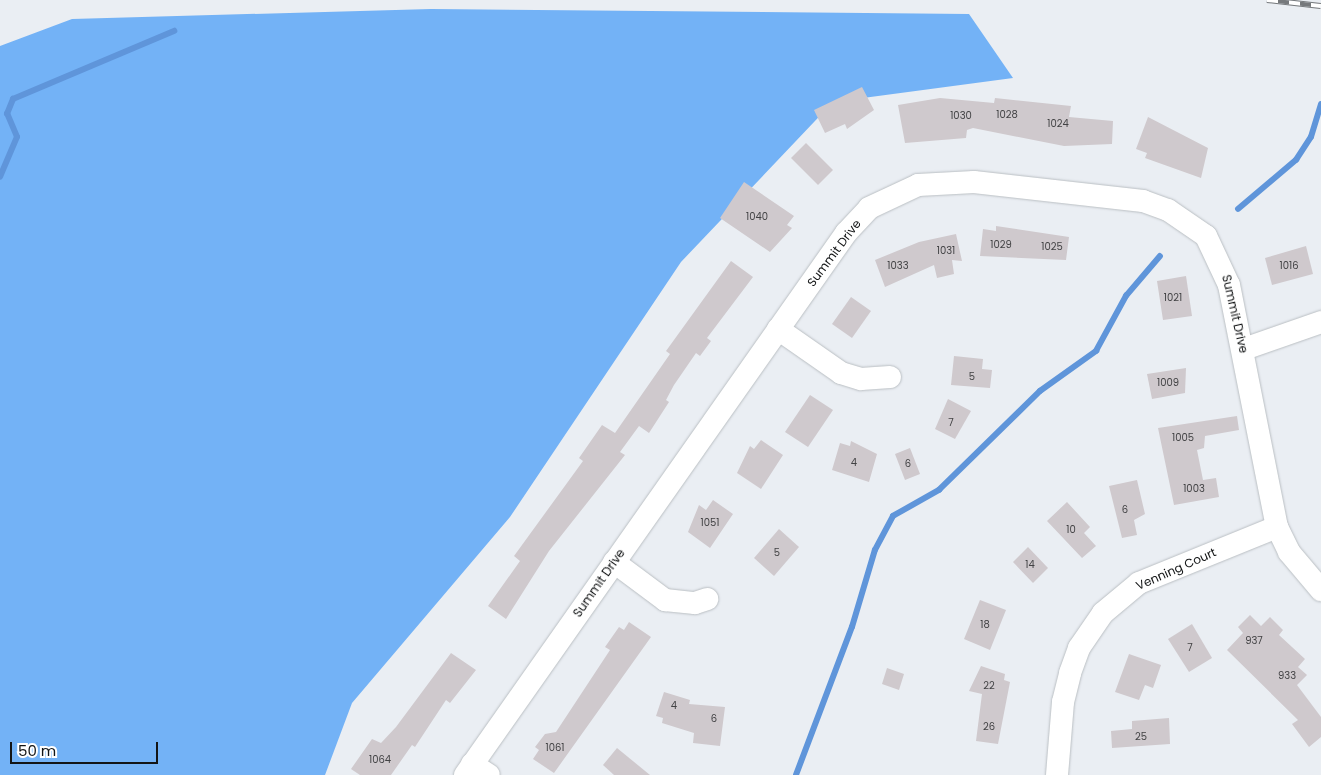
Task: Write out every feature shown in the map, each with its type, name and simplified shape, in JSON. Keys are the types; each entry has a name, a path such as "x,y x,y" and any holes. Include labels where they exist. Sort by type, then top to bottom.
{"street":[{"name":"Summit Drive","path":"475,771 614,562 846,233 869,208 918,185 974,182 1143,201 1191,224 1206,236 1224,266 1244,349 1277,527 1289,552 1321,590"},
{"path":"1244,349 1321,322"},
{"path":"778,329 841,373 861,378 890,377"},
{"name":"Venning Court","path":"1057,775 1063,702 1070,673 1079,648 1103,613 1139,583 1277,527"},
{"path":"614,562 665,600 695,603 707,599"}],"shaded area":[{"path":"431,9 969,14 1013,78 833,102 681,262 510,517 352,703 325,775 0,775 0,46 72,19"}],"building":[{"path":"862,87 874,110 847,129 845,124 825,133 814,110"},
{"path":"940,98 994,103 995,98 1071,106 1069,117 1113,121 1112,144 1064,146 973,128 967,130 966,138 905,143 898,105"},
{"path":"1148,117 1208,148 1201,178 1145,158 1147,153 1136,149"},
{"path":"806,143 833,170 818,185 791,158"},
{"path":"744,182 794,216 787,225 792,228 770,252 720,218"},
{"path":"996,226 1069,237 1066,260 980,256 983,229 996,231"},
{"path":"956,234 962,261 952,260 954,274 937,278 934,265 885,287 875,260 919,242"},
{"path":"1306,246 1313,274 1272,285 1265,258"},
{"path":"731,261 753,277 707,338 711,341 700,356 696,353 674,385 666,400 669,402 649,433 639,426 620,452 625,455 549,551 506,619 488,606 520,561 514,556 583,461 579,458 602,425 615,433 670,354 666,351"},
{"path":"1186,276 1192,316 1163,320 1157,281"},
{"path":"851,297 871,311 852,338 832,324"},
{"path":"954,356 983,359 982,369 992,370 990,388 951,385"},
{"path":"1186,368 1185,393 1152,399 1147,374"},
{"path":"810,395 833,410 808,447 785,432"},
{"path":"948,399 971,411 955,439 935,429"},
{"path":"1237,416 1239,430 1205,436 1204,448 1197,450 1203,480 1216,478 1219,497 1174,505 1158,428"},
{"path":"761,440 783,455 761,489 737,473 750,446 754,449"},
{"path":"851,441 877,454 869,482 832,470 840,443 850,446"},
{"path":"910,448 920,474 905,480 895,454"},
{"path":"1137,480 1145,514 1134,520 1137,535 1122,538 1109,486"},
{"path":"713,500 733,514 710,548 688,532 699,505 706,510"},
{"path":"1067,502 1090,527 1084,533 1096,546 1082,558 1047,521"},
{"path":"779,529 799,547 774,576 754,558"},
{"path":"1028,547 1048,568 1033,583 1013,562"},
{"path":"980,600 1006,610 990,650 964,639"},
{"path":"1250,615 1261,626 1270,617 1283,630 1279,635 1305,659 1298,667 1307,675 1297,685 1321,717 1321,737 1309,747 1292,724 1298,720 1227,650 1243,633 1238,627"},
{"path":"629,622 651,637 554,773 533,759 539,750 535,747 545,734 556,732 610,650 605,647 619,627 624,630"},
{"path":"1192,624 1212,658 1189,672 1168,639"},
{"path":"451,653 476,670 450,703 446,700 415,747 412,745 391,775 360,775 351,769 372,739 381,743 396,727"},
{"path":"1129,654 1161,665 1153,688 1145,685 1139,700 1115,692"},
{"path":"981,666 1005,674 1004,680 1010,682 998,744 976,741 982,694 969,691"},
{"path":"887,668 904,674 899,690 882,684"},
{"path":"664,692 690,700 689,704 725,707 720,746 693,743 694,733 662,723 663,718 656,716"},
{"path":"1169,718 1170,744 1112,748 1111,731 1132,729 1132,721"},
{"path":"617,748 650,775 614,775 603,765"}],"waterway":[{"path":"0,177 17,137 7,114 13,99 174,31"},
{"path":"1238,209 1296,160 1311,137 1321,104"},
{"path":"796,775 852,627 875,550 893,516 939,490 1040,391 1096,351 1126,296 1160,256"}],"railway":[{"path":"1267,0 1321,6"}]}
